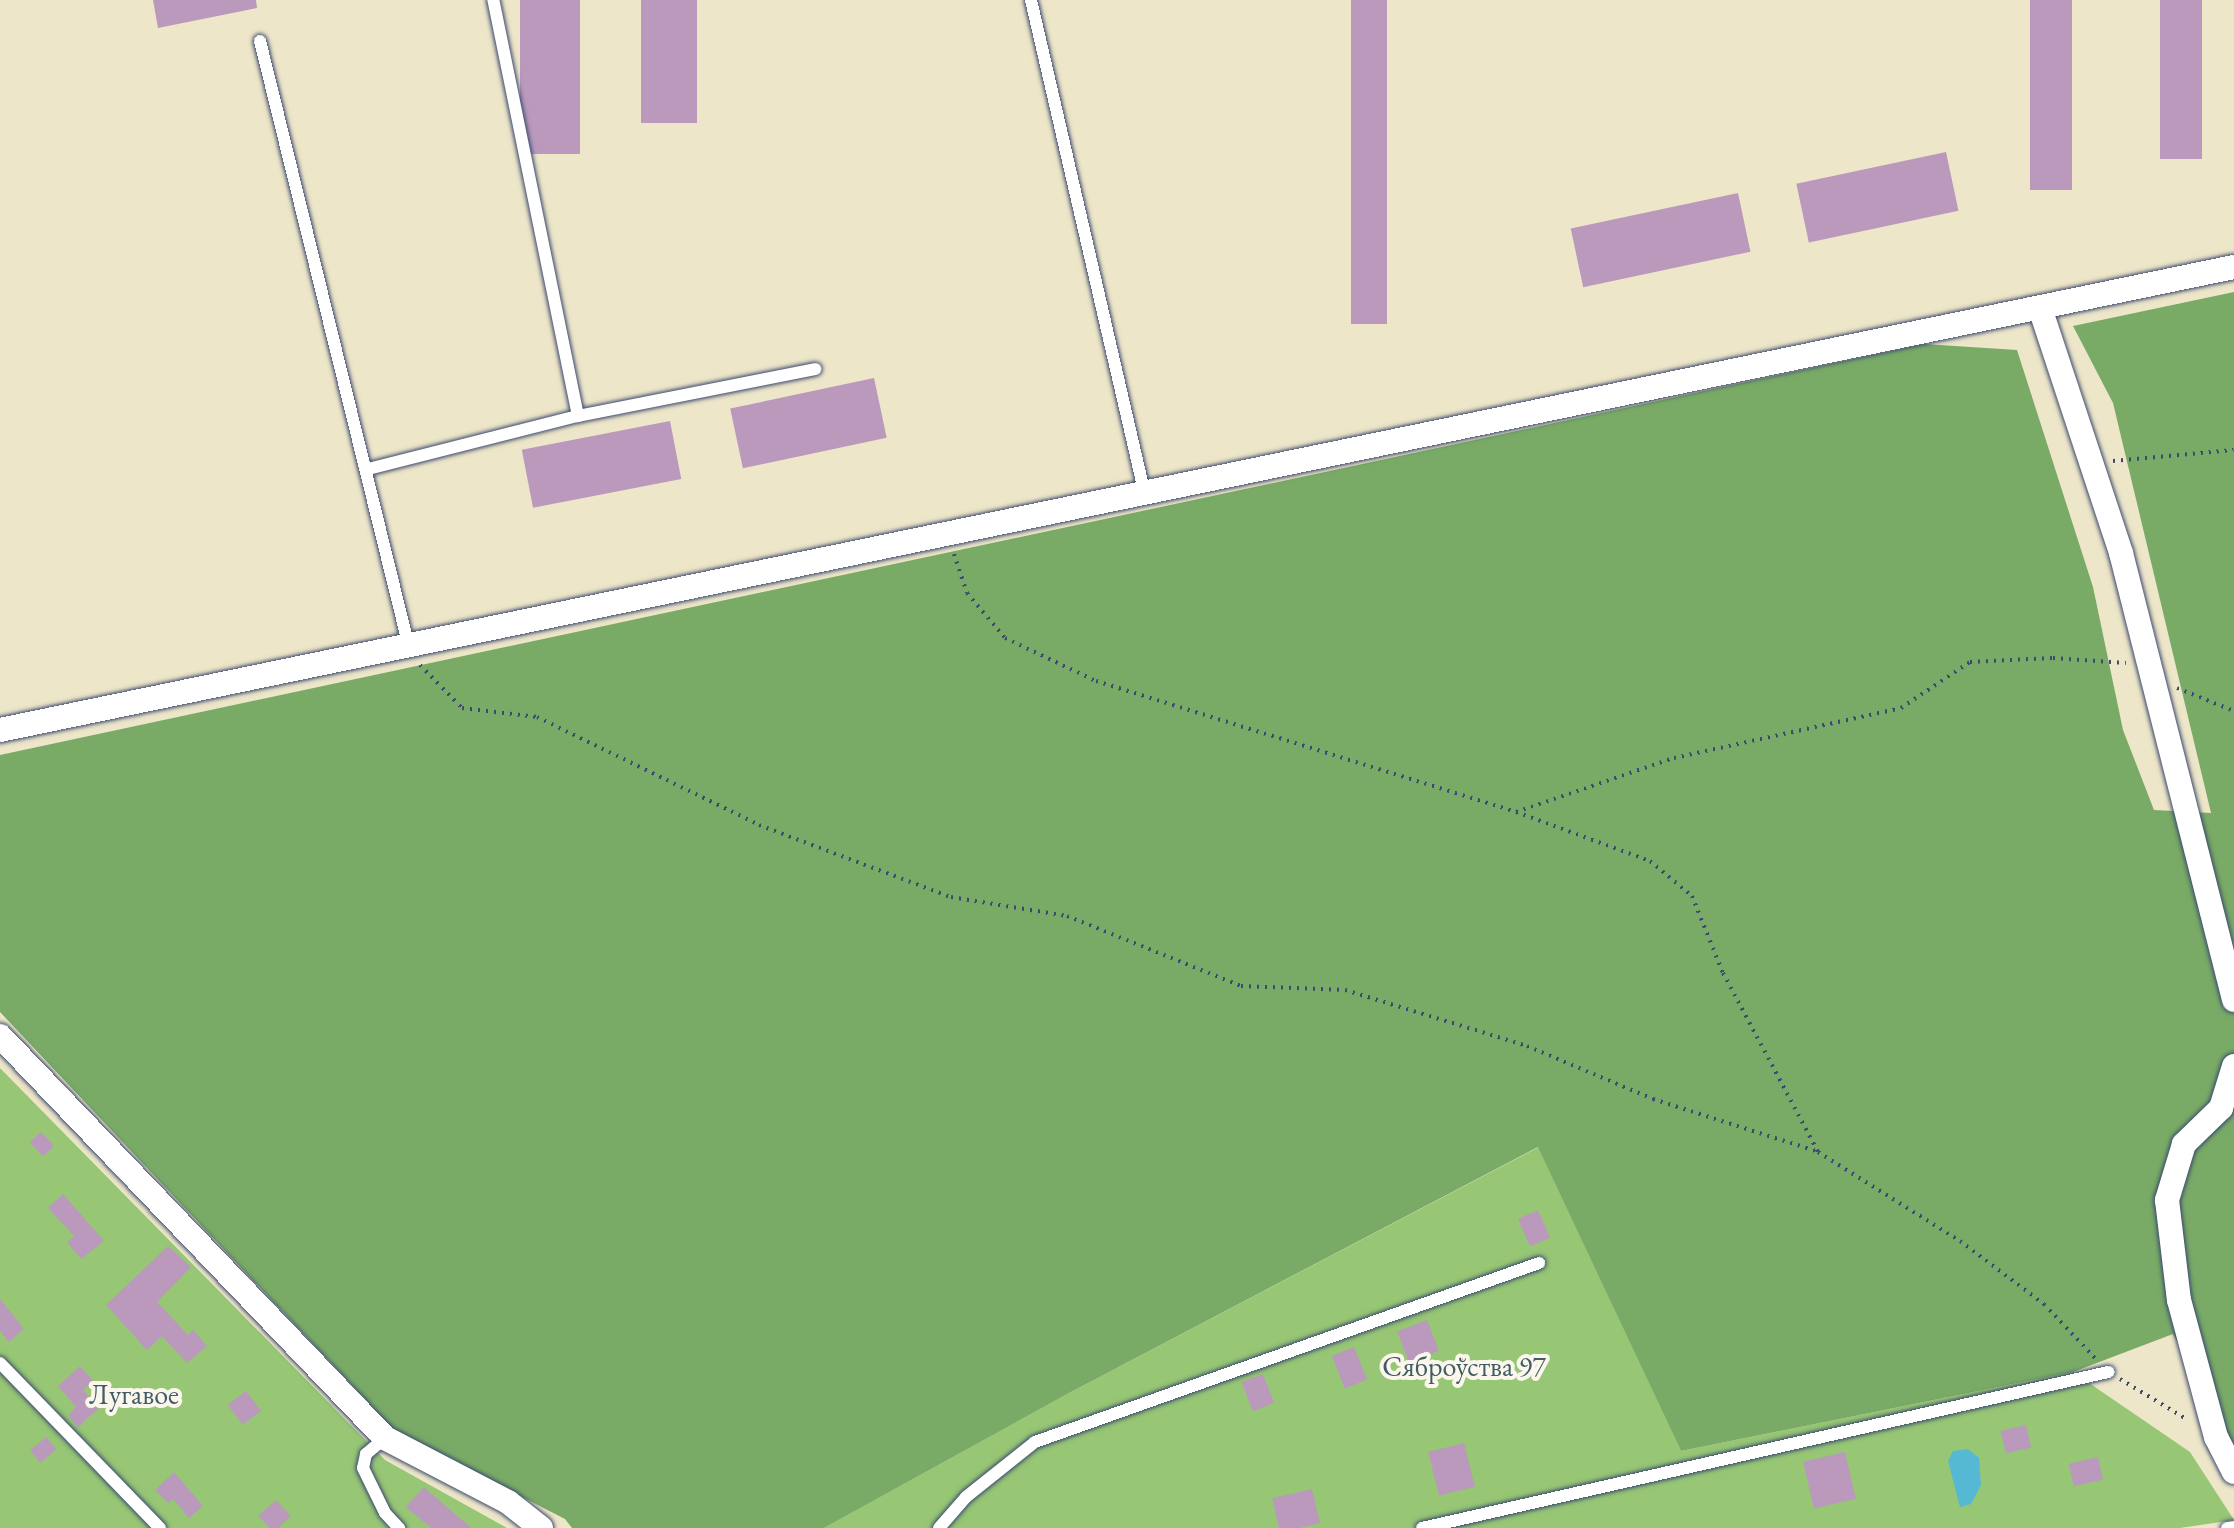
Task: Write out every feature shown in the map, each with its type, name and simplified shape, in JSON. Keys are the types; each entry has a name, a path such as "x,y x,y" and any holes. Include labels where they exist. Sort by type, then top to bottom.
{"street":[{"path":"0,730 949,536 2234,267"},
{"path":"2040,308 2121,553 2234,1000"},
{"path":"0,1036 385,1438 508,1502 541,1528"},
{"path":"2234,1066 2227,1114 2184,1144 2167,1200 2179,1300 2216,1437 2234,1472"}],"lane":[{"path":"493,0 578,416"},
{"path":"1031,0 1145,495"},
{"path":"260,41 368,469 409,647"},
{"path":"368,469 578,416 815,369"},
{"path":"939,1528 966,1497 1035,1442 1539,1263"},
{"path":"0,1363 160,1528"},
{"path":"1422,1528 2108,1372"},
{"path":"385,1438 366,1454 363,1468 385,1513 399,1528"},
{"path":"2227,1528 2234,1527"}],"path":[{"path":"2091,463 2234,450"},
{"path":"949,536 967,593 1005,638 1096,681 1516,812 1650,861 1692,896 1723,973 1818,1152"},
{"path":"384,652 422,665 462,708 537,717 759,825 951,897 1067,916 1241,986 1345,990 1527,1046 1653,1099 1818,1152 1960,1241 2044,1304 2108,1372 2216,1437"},
{"path":"1516,812 1674,758 1901,708 1970,662 2122,661 2151,678 2234,711"}],"green space":[{"path":"2234,292 2234,1446 2173,1334 2073,1372 1681,1451 1538,1147 1071,1392 824,1528 572,1528 565,1519 397,1433 0,1012 0,755 1924,344 2017,350 2093,587 2123,730 2154,810 2211,813 2113,403 2073,326"},
{"name":"Лугавое","path":"0,1068 385,1460 507,1528 0,1528"},
{"name":"Сяброўства 97","path":"1539,1147 1681,1451 2073,1372 2190,1452 2234,1520 2180,1528 824,1528 1071,1392"}],"water":[{"path":"1968,1449 1979,1458 1981,1485 1971,1504 1960,1507 1948,1461 1953,1451"}],"building":[{"path":"153,0 256,0 257,8 158,28"},
{"path":"520,0 580,0 580,154 520,154"},
{"path":"641,0 697,0 697,123 641,123"},
{"path":"1351,0 1387,0 1387,324 1351,324"},
{"path":"2030,0 2072,0 2072,190 2030,190"},
{"path":"2160,0 2202,0 2202,159 2160,159"},
{"path":"1946,152 1958,211 1809,242 1796,184"},
{"path":"1738,193 1750,252 1583,287 1571,229"},
{"path":"874,378 887,438 743,468 730,409"},
{"path":"670,421 681,479 533,508 522,450"},
{"path":"41,1132 54,1146 43,1156 30,1142"},
{"path":"63,1194 104,1241 81,1259 67,1242 74,1236 48,1208"},
{"path":"1538,1210 1550,1237 1530,1246 1518,1219"},
{"path":"168,1246 191,1267 157,1302 188,1335 193,1330 207,1346 187,1363 162,1336 147,1350 106,1305"},
{"path":"0,1299 24,1329 9,1342 0,1331"},
{"path":"1427,1320 1439,1351 1409,1362 1397,1331"},
{"path":"1354,1347 1367,1379 1345,1388 1332,1356"},
{"path":"80,1366 93,1381 83,1390 99,1408 78,1427 68,1415 76,1407 58,1386"},
{"path":"1263,1374 1274,1403 1253,1411 1242,1382"},
{"path":"246,1391 261,1411 243,1425 228,1405"},
{"path":"2026,1425 2031,1447 2006,1453 2001,1431"},
{"path":"46,1437 56,1449 40,1463 30,1450"},
{"path":"1464,1443 1475,1487 1439,1496 1428,1452"},
{"path":"1845,1452 1856,1499 1814,1508 1803,1462"},
{"path":"2098,1457 2103,1479 2074,1486 2069,1464"},
{"path":"174,1472 203,1506 189,1518 173,1499 168,1503 155,1490"},
{"path":"424,1487 471,1528 431,1528 406,1507"},
{"path":"1312,1489 1320,1523 1279,1528 1272,1498"},
{"path":"276,1500 291,1516 278,1528 270,1528 258,1516"}]}
